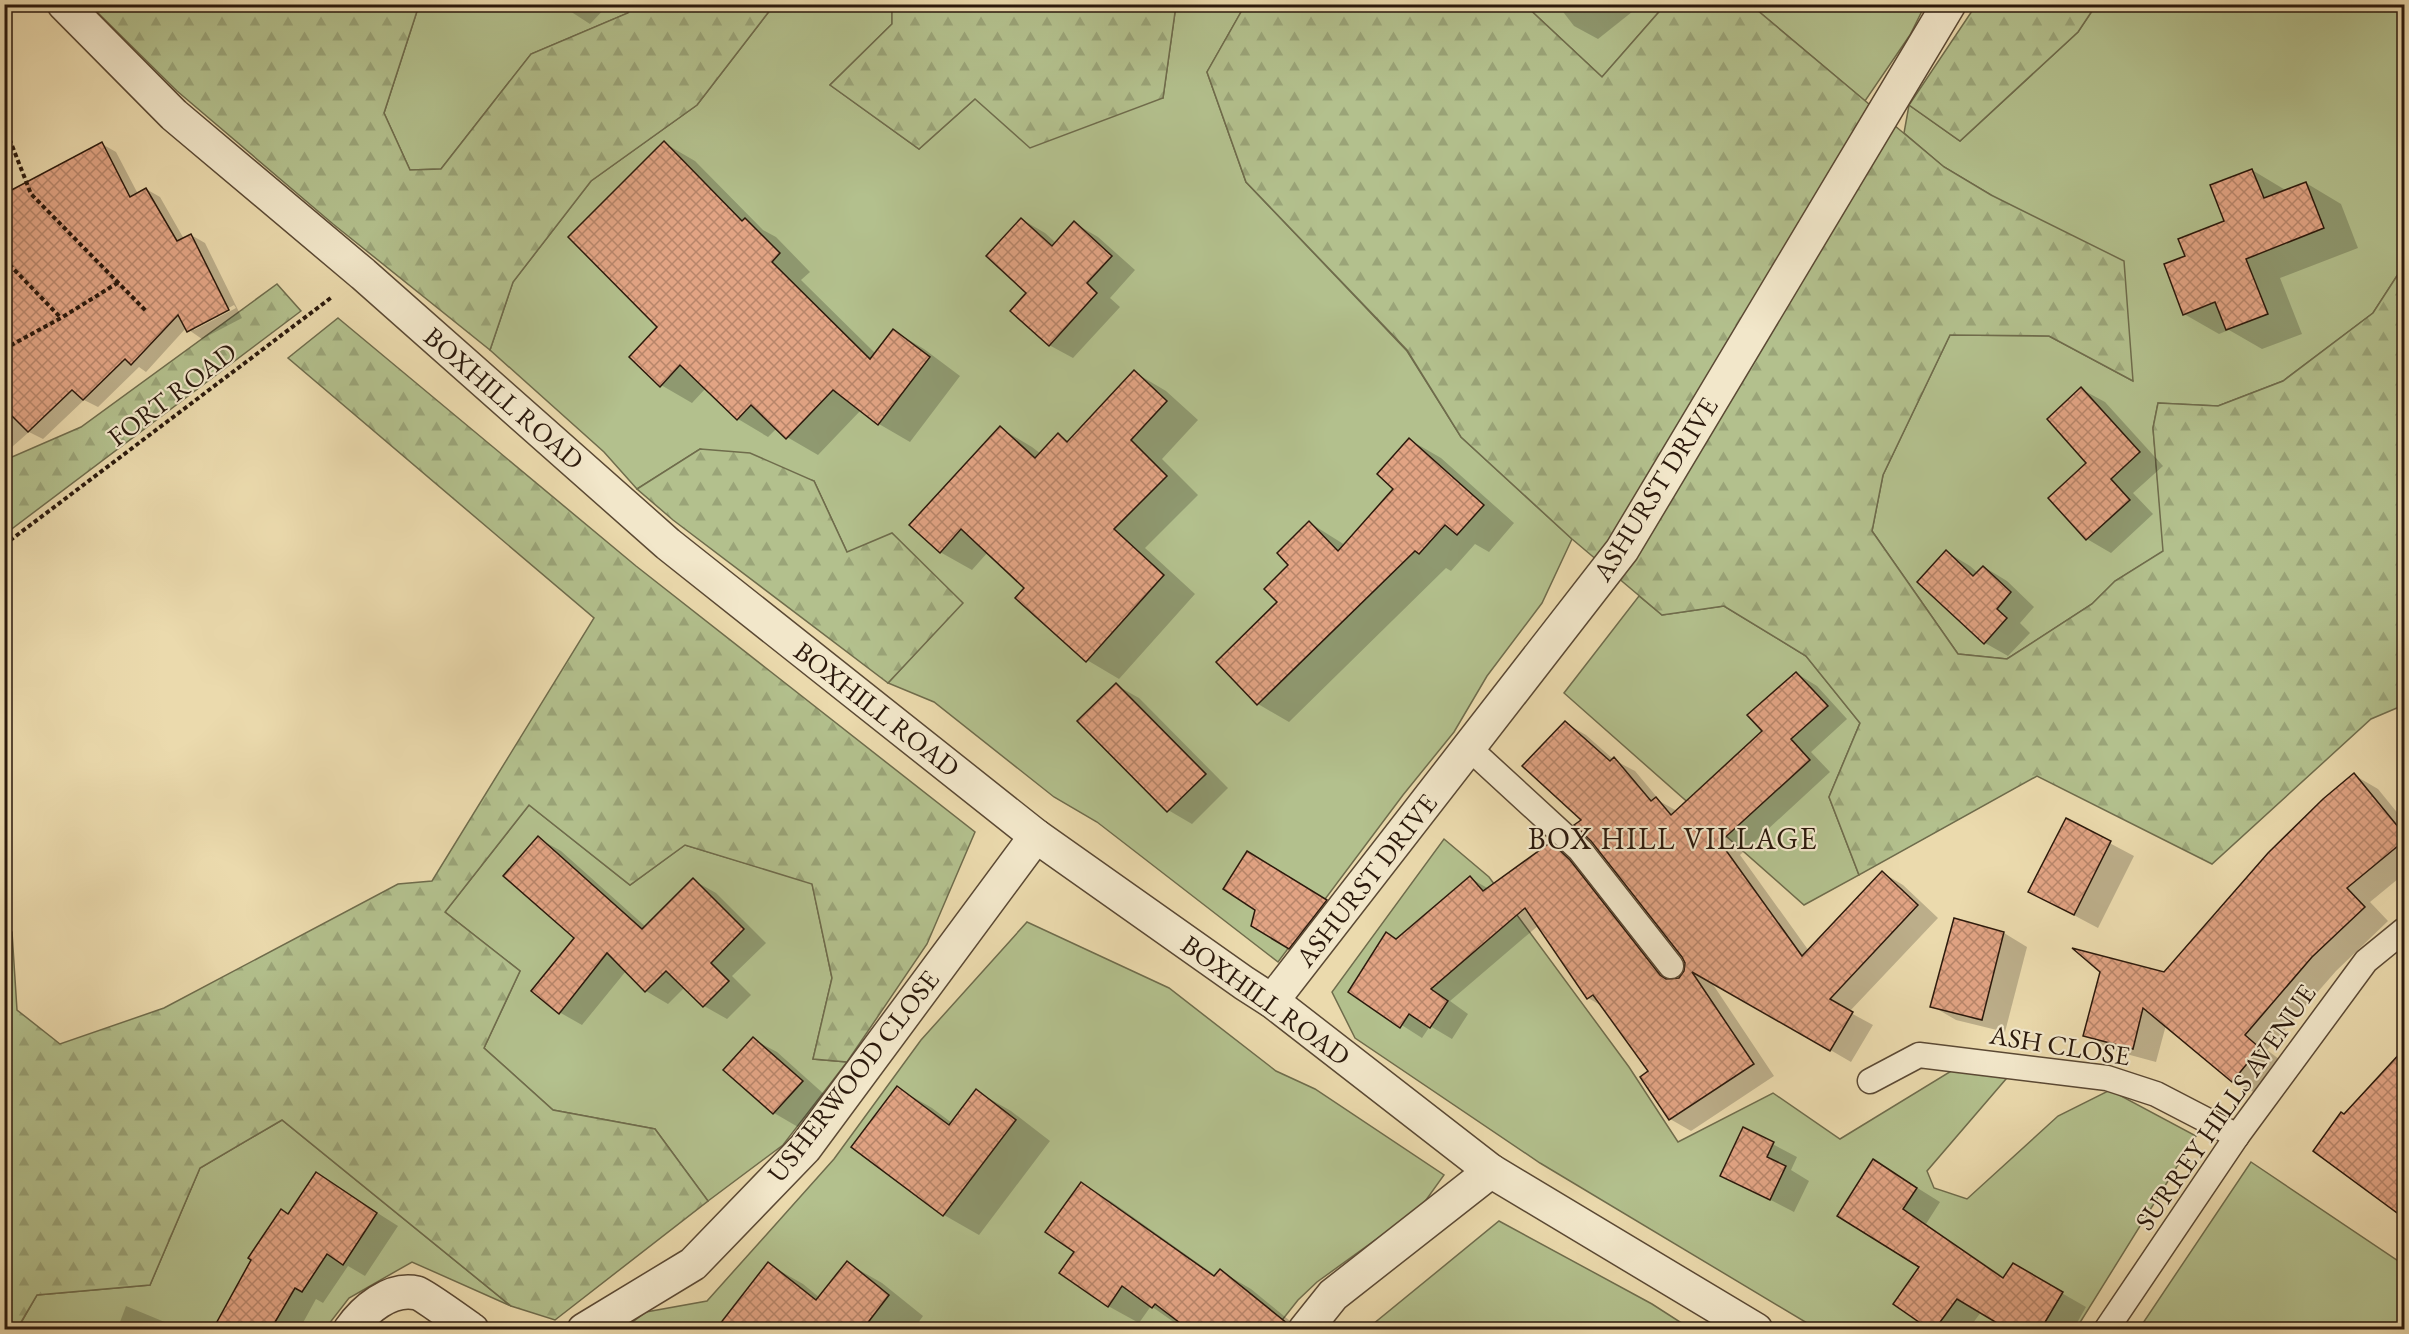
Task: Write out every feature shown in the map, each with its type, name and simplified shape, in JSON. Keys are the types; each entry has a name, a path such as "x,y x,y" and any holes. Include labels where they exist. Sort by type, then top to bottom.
{"street":[{"name":"BOXHILL ROAD","path":"64,4 174,115 363,274 668,544 1036,836 1234,976 1272,1000 1491,1170 1756,1329"},
{"name":"ASHURST DRIVE","path":"1272,1000 1622,550 1949,4"},
{"name":"USHERWOOD CLOSE","path":"584,1329 693,1264 805,1148 1036,836"},
{"path":"1305,1329 1333,1295 1491,1170"},
{"path":"350,1329 360,1316 388,1296 417,1293 472,1329"}],"lane":[{"path":"1469,748 1580,850 1671,966"},
{"name":"SURREY HILLS AVENUE","path":"2106,1329 2237,1136 2366,961 2404,930"},
{"name":"ASH CLOSE","path":"1870,1081 1919,1055 2107,1078 2156,1094 2237,1136"}],"path":[{"path":"4,125 31,194 147,312"},
{"path":"4,259 62,318"},
{"name":"FORT ROAD","path":"4,545 363,274"},
{"path":"4,349 62,318 119,282"}],"green space":[{"path":"90,5 419,5 384,113 410,170 441,169 531,54 628,13 634,5 774,5 697,105 591,181 513,282 490,350 333,224 177,91"},
{"path":"419,5 634,5 628,13 531,54 441,169 410,170 384,113"},
{"path":"774,5 892,5 892,24 830,85 919,149 976,98 1163,98 1176,5 1245,5 1207,72 1246,182 1407,351 1461,437 1572,539 1542,603 1487,676 1454,732 1403,795 1278,962 1097,822 1054,797 934,702 888,683 962,603 847,552 814,481 700,449 637,489 604,452 490,350 513,282 591,181 697,105"},
{"path":"892,5 1176,5 1163,98 1030,148 975,99 919,149 830,85 892,24"},
{"path":"1245,5 1525,5 1602,77 1665,5 1751,5 1944,167 1991,195 2124,261 2133,381 2049,336 1950,335 1883,475 1872,531 1958,654 2007,659 2092,604 2115,581 2163,551 2153,428 2158,403 2218,406 2283,381 2373,313 2404,265 2404,705 2371,719 2212,864 2037,776 1859,875 1829,797 1860,723 1806,656 1724,606 1662,615 1572,539 1461,437 1407,350 1246,182 1207,72"},
{"path":"1525,5 1665,5 1602,77"},
{"path":"1751,5 1925,5 1910,35 1865,101"},
{"path":"1976,5 2096,5 2078,32 1960,141 1909,105"},
{"path":"2096,5 2404,5 2404,265 2373,313 2283,381 2218,406 2158,403 2153,428 2164,551 2115,581 2092,604 2007,659 1958,654 1872,531 1883,475 1950,335 2049,336 2133,381 1991,195 1944,167 1904,133 1909,105 1960,141 2078,32"},
{"path":"277,284 301,311 5,534 5,460 81,427"},
{"path":"338,318 636,566 975,832 927,944 847,1062 813,1059 832,978 812,884 685,845 630,885 529,805 445,912 520,971 484,1048 553,1110 655,1129 708,1201 555,1320 511,1306 282,1120 200,1168 150,1285 37,1295 17,1329 5,1329 5,924 12,932 17,1010 60,1044 164,1008 398,884 432,881 594,618 288,358"},
{"path":"700,449 750,453 814,481 847,552 892,533 963,603 888,683 673,520 637,489"},
{"path":"1639,596 1662,615 1724,606 1806,656 1860,723 1829,797 1859,875 1804,905 1564,693"},
{"path":"529,805 630,885 685,845 812,883 832,978 813,1059 847,1062 783,1145 708,1201 655,1129 553,1110 484,1048 520,971 445,912"},
{"path":"1444,839 1489,877 1629,1067 1678,1142 1773,1093 1840,1139 1961,1065 2012,1072 1927,1171 1934,1188 1967,1199 2058,1116 2110,1090 2196,1136 2076,1329 1817,1329 1540,1163 1355,1038 1332,992"},
{"path":"1027,922 1169,988 1276,1071 1315,1089 1444,1175 1421,1207 1317,1282 1298,1300 1275,1329 622,1330 646,1312 707,1301 834,1159 921,1040"},
{"path":"282,1120 511,1306 412,1262 349,1298 325,1329 17,1330 37,1295 150,1285 200,1168"},
{"path":"2251,1162 2404,1265 2404,1329 2139,1329"},
{"path":"1499,1221 1652,1304 1691,1329 1367,1329"}],"building":[{"path":"664,141 742,221 745,218 780,253 772,262 870,359 893,329 930,357 878,425 833,390 786,439 751,405 737,420 680,365 660,387 629,357 657,327 568,237"},
{"path":"102,142 130,197 146,188 177,241 191,234 229,310 187,332 178,315 131,365 125,359 83,400 72,390 28,432 4,408 4,194"},
{"path":"2252,169 2264,198 2306,182 2324,228 2246,259 2268,314 2226,330 2215,302 2183,315 2164,264 2185,256 2178,239 2224,221 2210,185"},
{"path":"1021,218 1052,246 1074,221 1112,256 1087,283 1097,293 1049,346 1010,311 1026,293 986,256"},
{"path":"1134,370 1167,401 1131,440 1167,476 1114,529 1164,575 1086,662 1015,598 1024,588 961,529 940,553 909,525 1000,426 1035,458 1058,433 1067,442"},
{"path":"2081,387 2140,452 2111,479 2130,500 2086,540 2048,498 2086,463 2047,419"},
{"path":"1409,438 1484,505 1457,535 1445,525 1419,554 1415,551 1257,705 1216,662 1277,602 1264,589 1288,565 1277,553 1309,521 1338,551 1393,489 1377,474"},
{"path":"1946,550 1973,576 1983,566 2011,592 1997,609 2007,618 1984,644 1917,582"},
{"path":"1796,672 1828,706 1791,739 1810,760 1720,842 1802,956 1882,871 1918,905 1830,999 1853,1012 1830,1051 1692,972 1754,1064 1669,1120 1640,1077 1648,1071 1593,995 1587,999 1525,908 1431,989 1448,1001 1430,1028 1409,1014 1400,1028 1348,992 1386,932 1396,939 1470,876 1483,891 1551,842 1570,860 1660,975 1666,979 1679,978 1684,971 1685,963 1682,957 1591,841 1574,825 1581,820 1522,766 1565,721 1610,761 1614,757 1651,801 1656,797 1671,815 1762,731 1747,715"},
{"path":"1116,683 1206,774 1167,812 1077,721"},
{"path":"2354,773 2404,834 2404,841 2347,888 2365,907 2312,957 2245,1035 2260,1048 2232,1082 2143,1008 2133,1049 2083,1036 2100,972 2072,948 2164,972 2268,853 2323,799"},
{"path":"2066,818 2111,841 2074,915 2028,892"},
{"path":"538,836 642,929 693,878 744,929 711,963 729,981 703,1007 666,971 645,992 607,953 559,1014 531,991 574,938 503,876"},
{"path":"1247,851 1327,900 1289,949 1251,926 1255,910 1223,889"},
{"path":"1954,918 2004,932 1982,1020 1930,1007"},
{"path":"753,1037 803,1081 773,1114 723,1070"},
{"path":"2404,1049 2404,1218 2313,1151 2341,1112 2344,1114"},
{"path":"897,1086 949,1125 976,1089 1016,1120 943,1216 851,1147"},
{"path":"1743,1127 1774,1142 1767,1157 1786,1166 1770,1200 1720,1176"},
{"path":"1873,1159 1917,1188 1903,1209 2003,1278 2013,1263 2063,1292 2041,1329 2007,1329 1957,1299 1935,1329 1929,1329 1893,1304 1919,1267 1837,1216"},
{"path":"316,1172 377,1213 343,1265 327,1254 302,1292 295,1288 271,1329 213,1329 251,1260 248,1258 281,1209 288,1214"},
{"path":"1081,1182 1214,1276 1220,1269 1288,1324 1287,1329 1188,1329 1155,1304 1152,1308 1122,1286 1108,1307 1059,1273 1074,1252 1045,1232"},
{"path":"847,1261 889,1295 863,1329 716,1329 768,1262 816,1300"}],"district":[{"name":"BOX HILL VILLAGE","path":"1673,838"}]}
